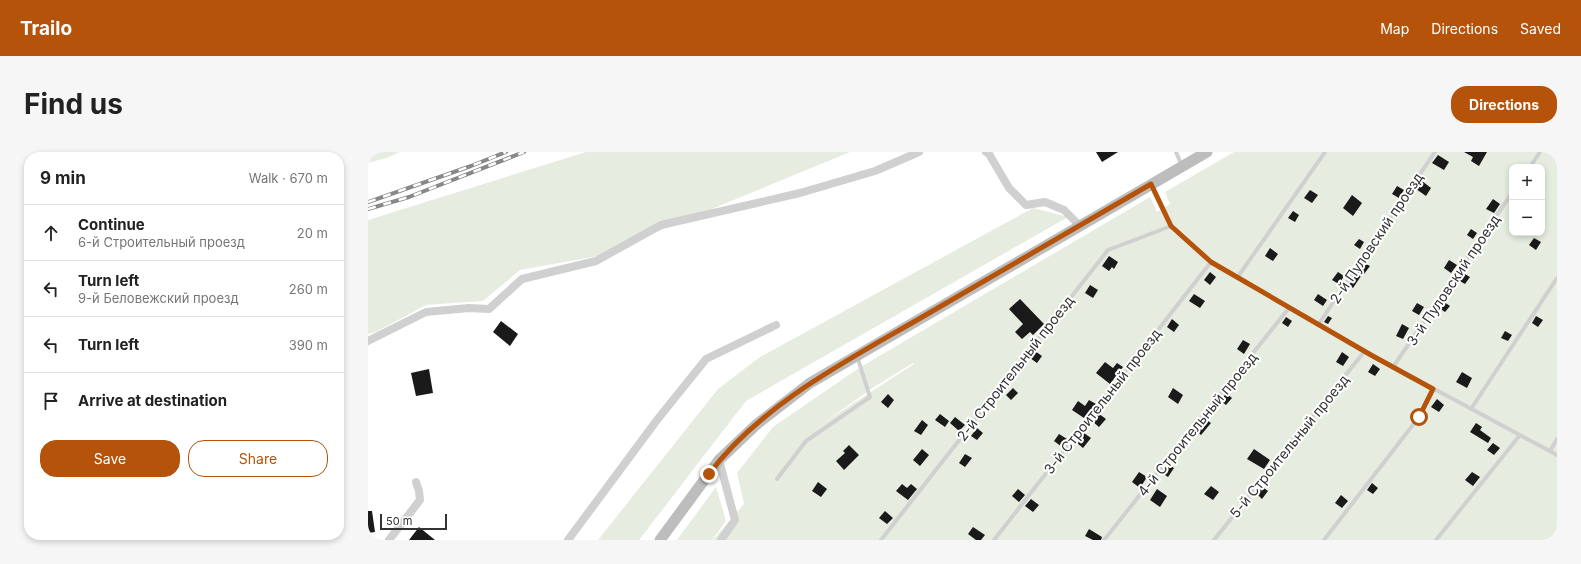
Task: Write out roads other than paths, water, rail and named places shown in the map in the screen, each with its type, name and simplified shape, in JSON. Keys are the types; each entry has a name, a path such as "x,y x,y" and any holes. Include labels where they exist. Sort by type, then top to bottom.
{"main road":[{"path":"660,540 719,460 757,424 810,383 1207,152"}],"street":[{"path":"368,341 426,312 469,308 488,309 522,279 596,261 661,225 807,191 875,171 919,152"},
{"path":"986,152 989,154 1009,188 1026,206 1045,202 1064,210 1080,226"},
{"path":"568,540 657,420 706,359 776,325"},
{"path":"719,460 735,520 721,540"},
{"path":"389,540 420,500 420,491 416,482"}],"lane":[{"path":"1176,152 1183,166"},
{"path":"1237,278 1325,152"},
{"name":"2-й Пуловский проезд","path":"1318,325 1435,152"},
{"path":"1532,164 1540,152"},
{"path":"1151,184 1171,226 1211,262 1364,352 1557,456"},
{"name":"3-й Пуловский проезд","path":"1393,367 1509,197"},
{"name":"2-й Строительный проезд","path":"882,540 1108,250 1171,226"},
{"name":"3-й Строительный проезд","path":"994,540 1211,262"},
{"path":"1471,409 1557,278"},
{"name":"4-й Строительный проезд","path":"1104,540 1290,308"},
{"name":"5-й Строительный проезд","path":"1214,540 1364,352"},
{"path":"777,479 806,441 870,397 857,356"},
{"path":"1324,540 1419,417 1433,389"},
{"path":"1436,540 1520,435"},
{"path":"1550,451 1557,439"}],"railway":[{"path":"368,202 471,166 506,152"},
{"path":"368,209 409,197 524,152"}]}
